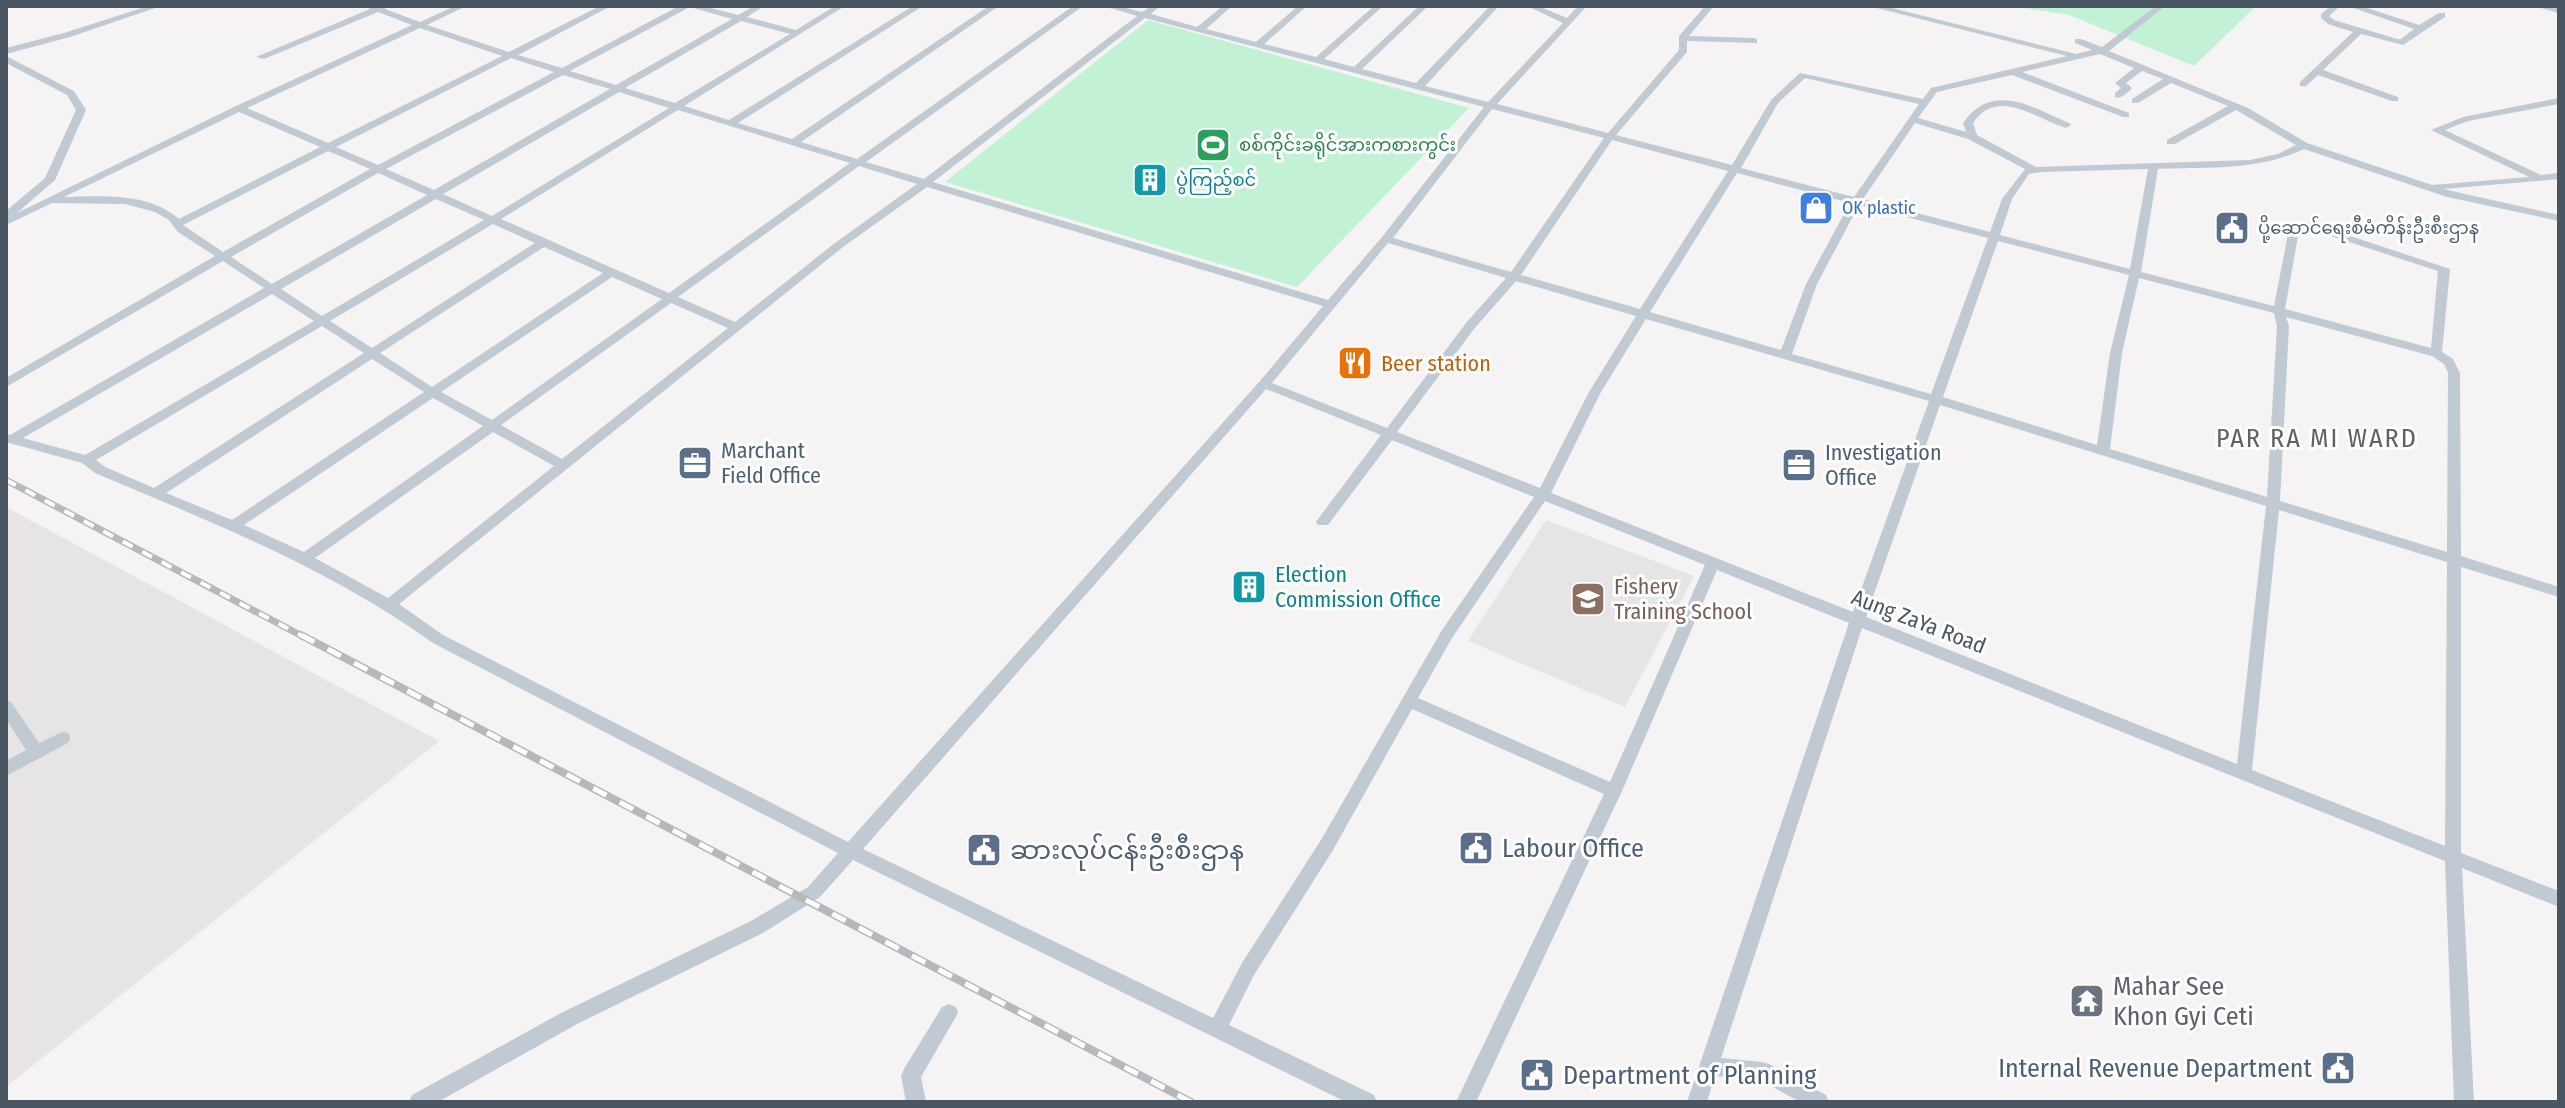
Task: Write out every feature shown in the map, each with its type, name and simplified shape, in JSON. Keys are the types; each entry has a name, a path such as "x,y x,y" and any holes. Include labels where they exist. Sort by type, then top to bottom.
{"street":[{"path":"6,51 157,6"},
{"path":"6,219 55,201 239,108 462,6"},
{"path":"178,223 607,6"},
{"path":"6,383 378,169 686,6"},
{"path":"693,6 794,32"},
{"path":"8,439 760,6"},
{"path":"87,460 492,220 794,32 841,6"},
{"path":"731,123 919,6"},
{"path":"793,143 995,6"},
{"path":"304,559 494,427 855,162 1079,6"},
{"path":"1108,6 2279,311 2436,353 2449,362 2454,373 2453,859 2464,1102"},
{"path":"391,603 839,245 1156,6"},
{"path":"1200,29 1228,6"},
{"path":"1259,44 1303,6"},
{"path":"1319,59 1379,6"},
{"path":"1356,70 1424,6"},
{"path":"1418,87 1495,6"},
{"path":"1531,6 1566,21"},
{"path":"419,1102 570,1018 804,900 1264,384 1386,239 1489,107 1583,6"},
{"path":"1682,38 1710,6"},
{"path":"1873,6 2074,54"},
{"path":"1786,355 1810,291 1856,203 1934,90 2074,54 2104,50 2161,6"},
{"path":"2336,6 2325,18 2401,43 2442,15"},
{"path":"2352,6 2420,28"},
{"path":"2544,6 2559,10"},
{"path":"261,57 377,7 616,88 1329,304"},
{"path":"2303,84 2359,31"},
{"path":"1682,38 1754,41"},
{"path":"1323,522 1470,326 1515,275 1609,138 1684,50 1682,38"},
{"path":"2078,41 2236,106 2303,145 2424,187 2559,218"},
{"path":"6,59 71,93 81,110 50,180 6,219"},
{"path":"1217,1029 1248,969 1327,845 1447,634 1544,493 1595,392 1774,102 1817,62"},
{"path":"2118,95 2127,88 2120,83 2142,66"},
{"path":"2011,71 2126,115"},
{"path":"2318,72 2395,99"},
{"path":"1803,75 1925,102"},
{"path":"2135,101 2172,78"},
{"path":"1972,137 1968,123 1971,116 1997,101 2066,125"},
{"path":"2559,101 2479,116 2436,128 2540,178 2559,184"},
{"path":"2171,142 2236,106"},
{"path":"239,108 738,328"},
{"path":"1912,119 1972,137 2034,170"},
{"path":"1697,1102 1857,621 2007,199 2026,172 2034,170 2250,163 2281,156 2303,145"},
{"path":"2103,450 2116,353 2153,168"},
{"path":"2424,187 2559,176"},
{"path":"55,201 102,200 160,207 182,230 432,392 564,466"},
{"path":"2244,773 2273,503 2283,326 2279,311 2291,234 2305,224 2444,269 2436,353"},
{"path":"1386,239 1938,400 2559,592"},
{"path":"154,494 544,242"},
{"path":"231,527 612,272"},
{"name":"Aung ZaYa Road","path":"1264,384 1544,493 1712,565 2559,899"},
{"path":"8,439 87,460 154,494 304,559 391,603 438,639 850,851 1367,1102"},
{"path":"1466,1102 1614,791 1712,565"},
{"path":"1409,701 1614,791"},
{"path":"6,706 36,752"},
{"path":"6,769 62,738"},
{"path":"916,1102 911,1076 949,1013"},
{"path":"1709,1066 1762,1071 1819,1102"}],"shaded area":[{"path":"6,507 439,741 6,1087"},
{"name":"Fishery Training School","path":"1546,520 1694,576 1625,707 1468,641"}],"green space":[{"path":"2011,6 2256,6 2194,66 2069,15"},
{"name":"စစ်ကိုင်းခရိုင်အားကစားကွင်း","path":"1148,20 1469,108 1297,287 945,182"}],"railway":[{"path":"6,480 304,637"},
{"path":"301,635 1191,1102"}],"place":[{"name":"စစ်ကိုင်းခရိုင်အားကစားကွင်း","path":"1213,145"},
{"name":"ပွဲကြည့်စင်","path":"1150,180"},
{"name":"OK plastic","path":"1816,208"},
{"name":"ပို့ဆောင်ရေးစီမံကိန်းဦးစီးဌာန","path":"2232,228"},
{"name":"Beer station","path":"1355,363"},
{"name":"Marchant Field Office","path":"695,463"},
{"name":"Investigation Office","path":"1799,465"},
{"name":"Election Commission Office","path":"1249,587"},
{"name":"Fishery Training School","path":"1588,599"},
{"name":"Labour Office","path":"1476,848"},
{"name":"ဆားလုပ်ငန်းဦးစီးဌာန","path":"984,850"},
{"name":"Mahar See Khon Gyi Ceti","path":"2087,1001"},
{"name":"Internal Revenue Department","path":"2338,1068"},
{"name":"Department of Planning","path":"1537,1075"}],"district":[{"name":"PAR RA MI WARD","path":"2317,438"}]}
